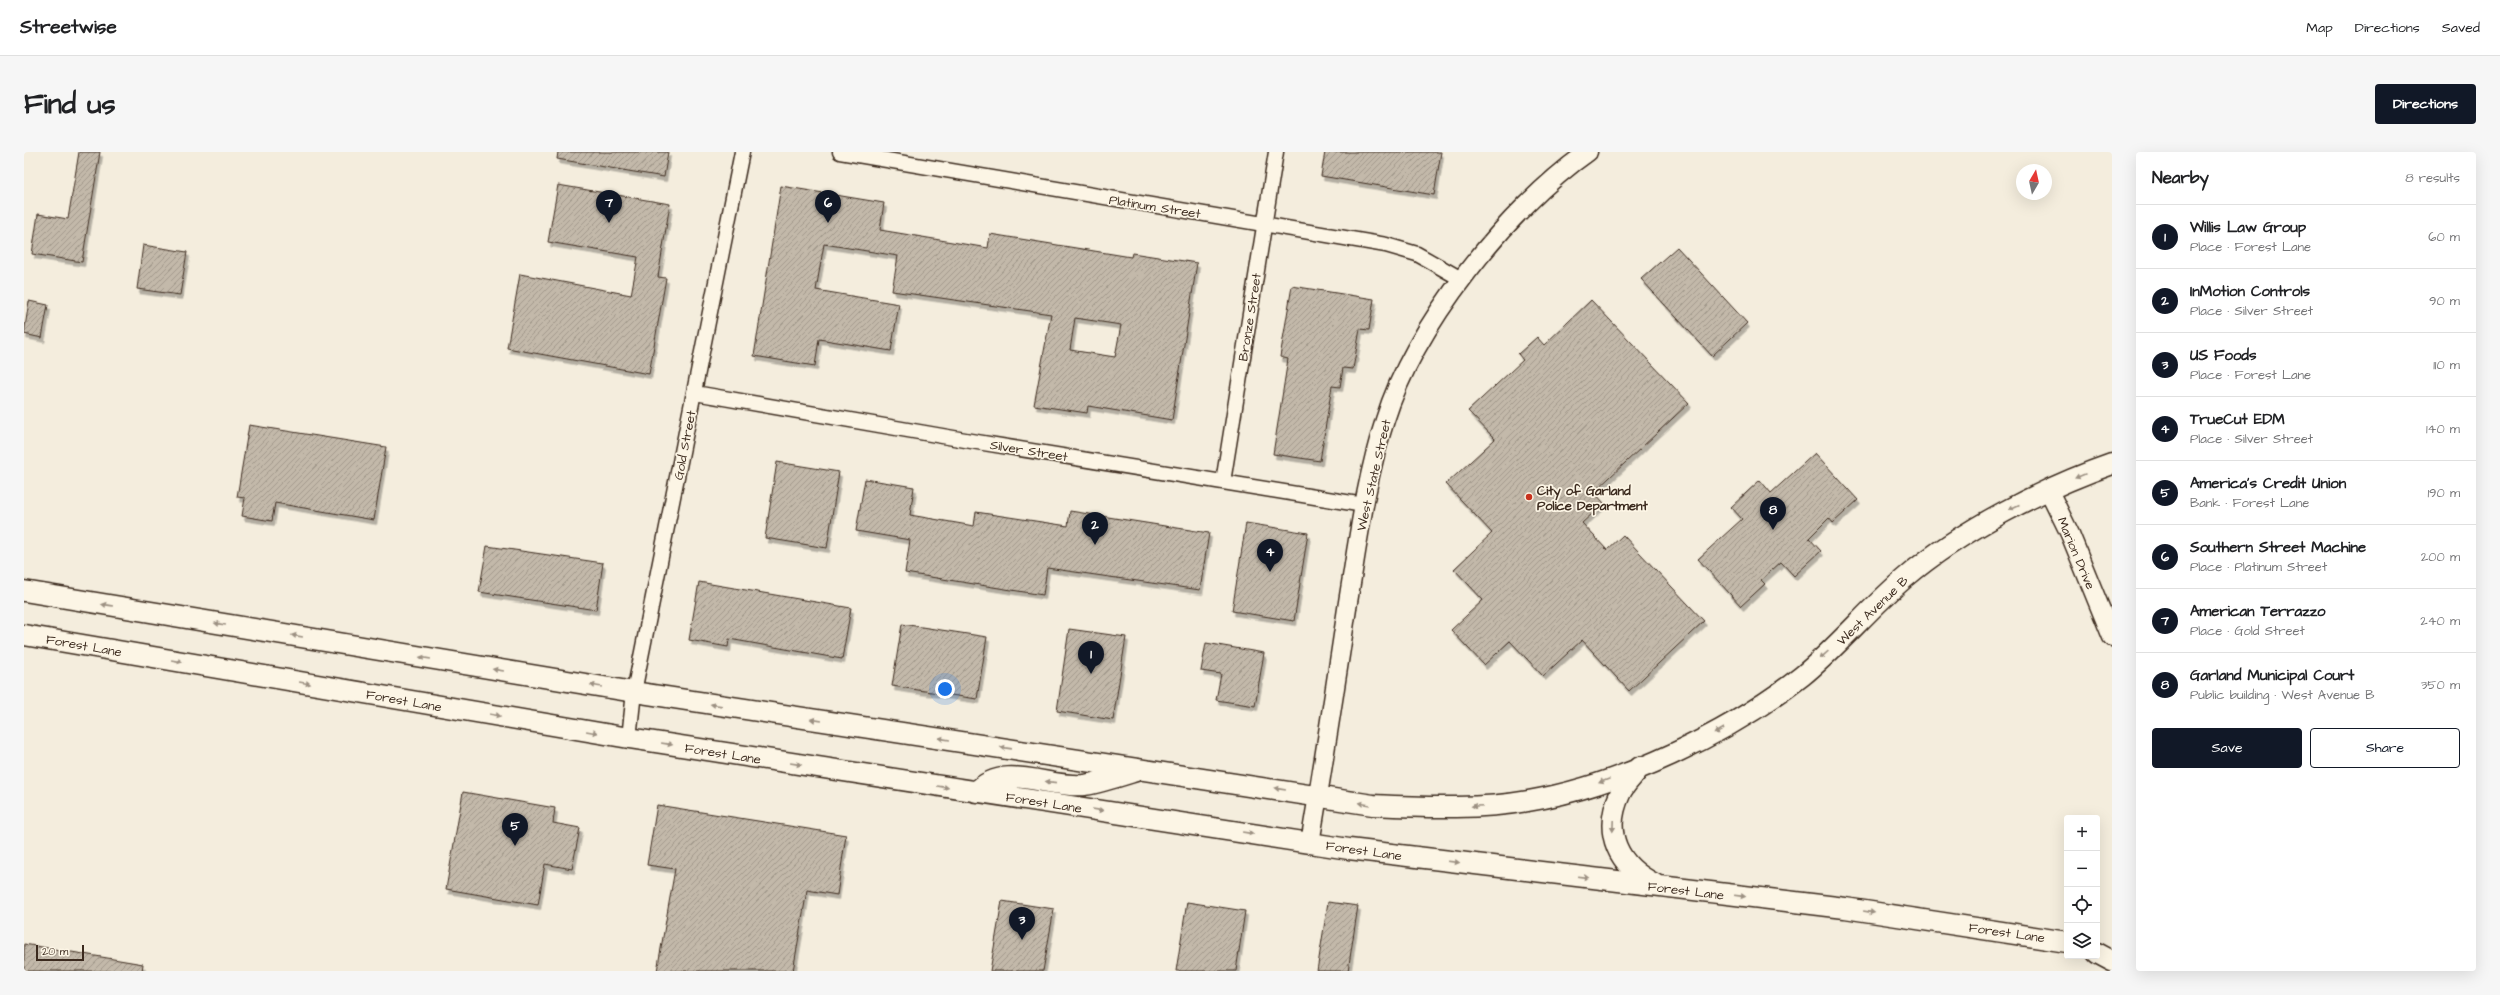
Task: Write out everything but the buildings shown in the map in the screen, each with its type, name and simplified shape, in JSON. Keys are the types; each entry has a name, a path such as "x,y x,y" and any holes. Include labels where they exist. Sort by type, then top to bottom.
{"main road":[{"name":"West Avenue B","path":"1640,767 1697,743 1770,699 1802,675 1904,578 1925,561 2007,510 2079,476 2112,464"},
{"path":"24,591 634,692 1318,795 1372,805 1493,805 1529,801 1590,786 1640,767"},
{"name":"Forest Lane","path":"24,635 629,738 1310,843 1661,887 1846,908 2064,942"},
{"path":"1640,767 1620,794 1612,823 1615,846 1623,861 1641,877 1661,887"},
{"path":"976,792 985,782 999,778 1085,785 1144,769"},
{"path":"2100,955 2112,961"}],"street":[{"name":"Gold Street","path":"629,738 634,692 742,152"},
{"name":"Platinum Street","path":"840,152 1386,245 1417,254 1463,280"},
{"name":"Bronze Street","path":"1223,482 1276,152"},
{"name":"West State Street","path":"1310,843 1364,505 1385,419 1399,383 1442,306 1500,232 1566,168 1588,152"},
{"name":"Silver Street","path":"695,393 1364,505"},
{"name":"Marion Drive","path":"2049,491 2070,534 2112,637"}],"place":[{"name":"American Terrazzo","path":"609,223"},
{"name":"Southern Street Machine","path":"828,223"},
{"name":"City of Garland Police Department","path":"1529,497"},
{"name":"Garland Municipal Court","path":"1773,530"},
{"name":"InMotion Controls","path":"1095,545"},
{"name":"TrueCut EDM","path":"1270,572"},
{"name":"Willis Law Group","path":"1091,674"},
{"name":"America's Credit Union","path":"515,846"},
{"name":"US Foods","path":"1022,940"}]}
